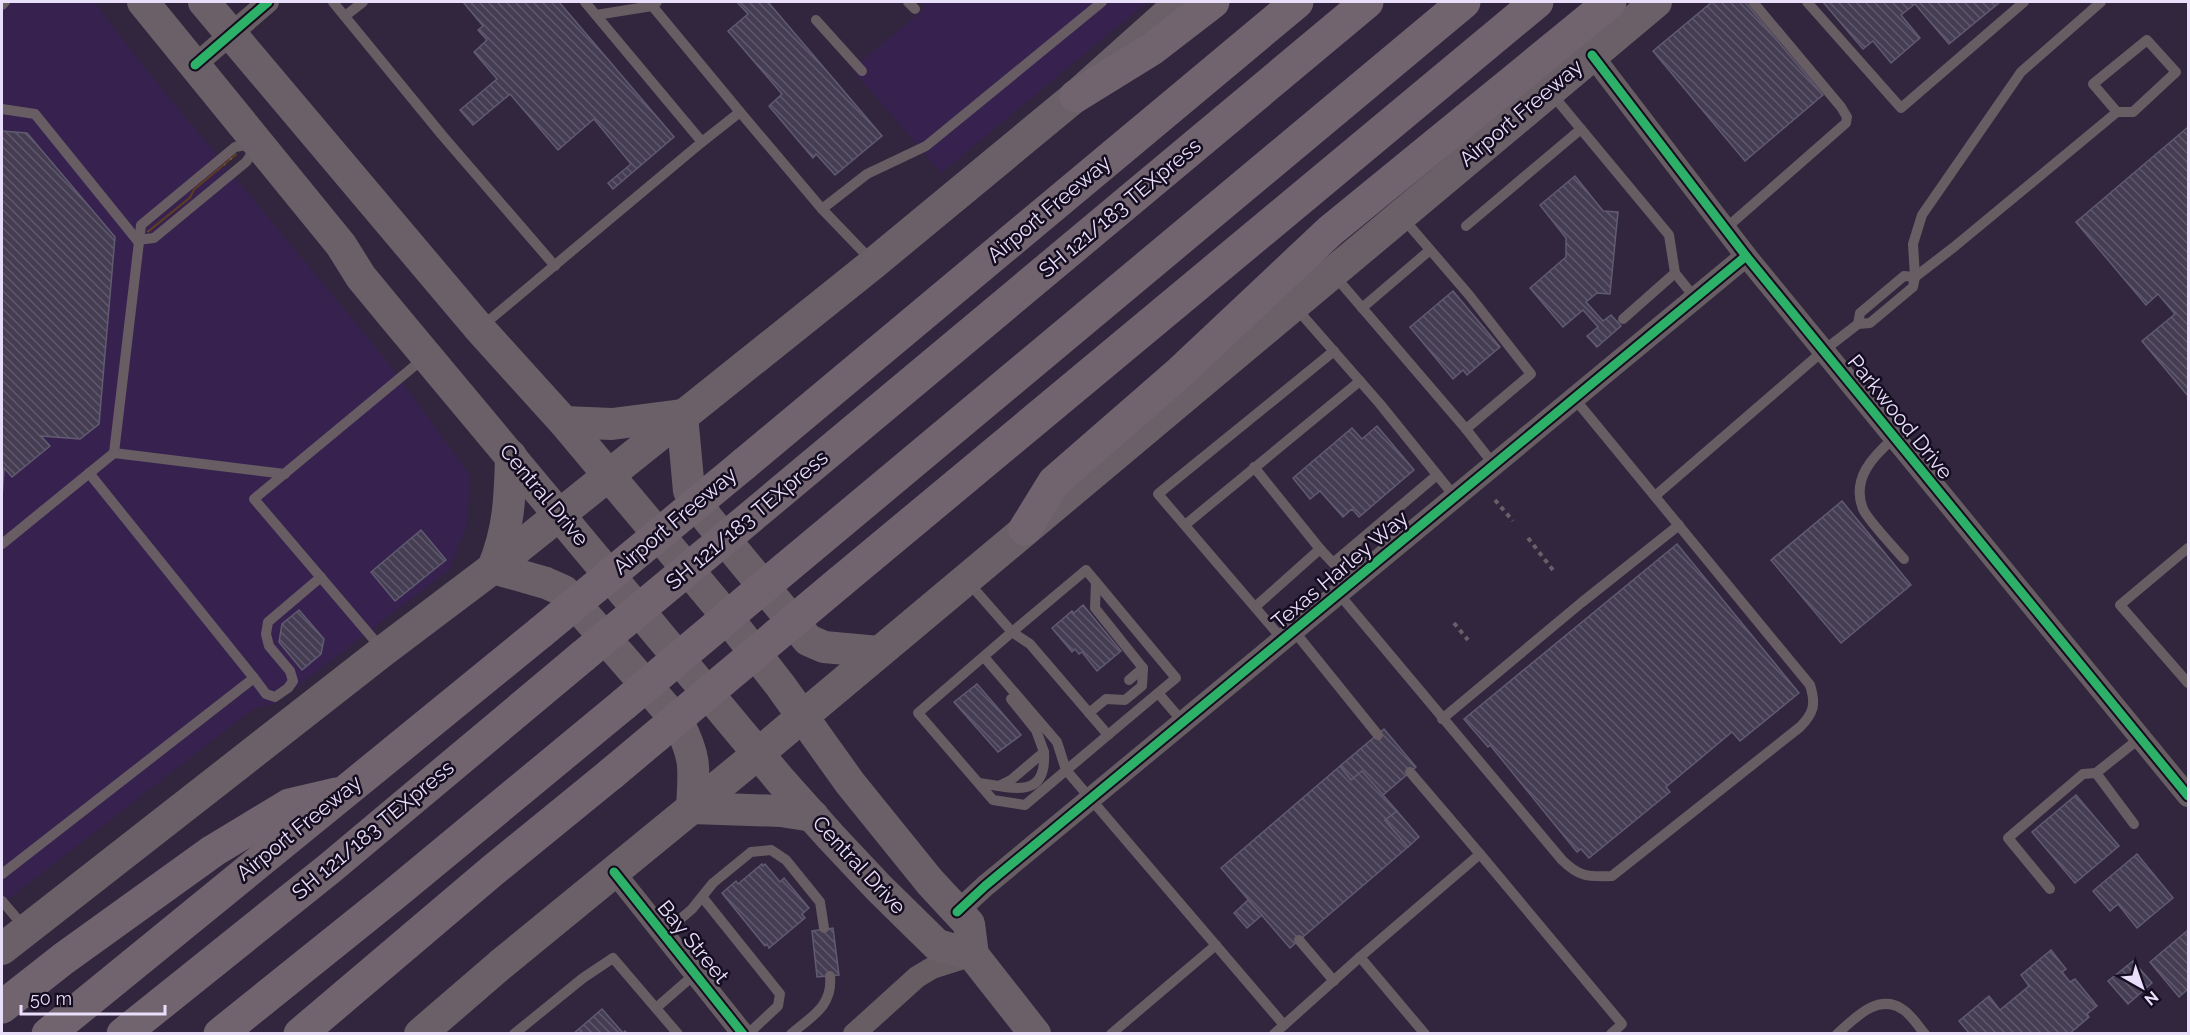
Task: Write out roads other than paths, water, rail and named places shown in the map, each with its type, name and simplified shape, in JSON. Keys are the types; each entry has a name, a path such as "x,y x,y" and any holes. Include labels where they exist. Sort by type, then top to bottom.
{"highway":[{"path":"1076,96 1152,49 1213,2"},
{"name":"Airport Freeway","path":"48,1034 542,632 1298,2"},
{"name":"SH 121/183 TEXpress","path":"123,1034 330,868 1367,2"},
{"path":"220,1034 624,704 1464,2"},
{"path":"300,1034 492,871 1538,2"},
{"path":"1025,529 1054,482 1178,374 1330,231 1610,2"},
{"path":"2,1007 63,959 213,851 289,805 343,792"}],"main road":[{"name":"Central Drive","path":"143,2 341,245 361,277 813,816 879,888 937,945 974,955"},
{"name":"Central Drive","path":"204,2 479,328 564,422 715,602 780,685 850,783 930,882 969,924 974,955 1035,1034"},
{"name":"Airport Freeway","path":"420,1034 509,957 759,753 1294,305 1399,214 1656,2"},
{"path":"2,949 383,651 493,568 874,263 1076,96 1168,6"},
{"path":"258,143 296,110"},
{"path":"564,422 612,424 682,415"},
{"path":"682,415 689,491 708,519 808,640 824,647 879,652"},
{"path":"493,568 503,546 509,511 511,456"},
{"path":"493,568 546,583 564,591 678,722 689,744 695,765 692,808 781,811 813,816"},
{"path":"879,888 894,887 906,893 935,916 957,912"}],"street":[{"path":"195,65 268,2"},
{"name":"Parkwood Drive","path":"1592,55 1746,256 2188,796"},
{"name":"Texas Harley Way","path":"957,912 985,886 1746,256"},
{"name":"Bay Street","path":"614,872 745,1034"},
{"path":"854,1034 917,977 932,968 974,955"}],"lane":[{"path":"2,5 5,2"},
{"path":"333,2 442,135 555,266"},
{"path":"345,16 363,2"},
{"path":"585,2 702,142"},
{"path":"822,209 867,174 926,146 1102,2"},
{"path":"1725,229 1846,123 1847,117 1753,2"},
{"path":"1807,2 1901,108 2024,2"},
{"path":"1655,496 1823,351 1858,324 1870,323 1913,287 1915,277 1913,244 1922,216 2021,72 2101,2"},
{"path":"596,15 653,3 740,112 822,209 874,263"},
{"path":"816,20 862,71"},
{"path":"1915,277 2117,112 2133,112 2176,72 2147,40 2093,84 2117,112"},
{"path":"1549,90 1669,235 1675,273 1695,298"},
{"path":"2,109 35,114 138,240"},
{"path":"479,328 740,112"},
{"path":"1466,226 1581,129"},
{"path":"114,453 141,225 235,147 258,143"},
{"path":"138,240 154,238 246,162 258,143"},
{"path":"1399,214 1469,296 1531,374 1466,429"},
{"path":"1362,308 1430,250"},
{"path":"1332,272 1494,465"},
{"path":"1623,319 1675,273"},
{"path":"1294,305 1455,497"},
{"path":"1334,351 1158,494 1255,607 1289,636 1378,735"},
{"path":"383,651 254,499 427,356"},
{"path":"1185,525 1360,381"},
{"path":"1339,594 1562,860 1574,872 1590,877 1612,876 1800,728 1810,717 1814,699 1810,685 1574,398"},
{"path":"1894,438 1876,453 1859,482 1863,509 1904,559"},
{"path":"2,544 114,453 285,474"},
{"path":"1254,467 1332,562 1437,475"},
{"path":"89,472 266,694 275,697 288,688 293,681 290,671 269,646 266,634 268,622 321,577"},
{"path":"1442,719 1572,610 1679,525"},
{"path":"2188,548 2120,605 2188,683"},
{"path":"1255,607 1320,549"},
{"path":"1086,570 1096,582 1176,678 1025,805 993,800 918,713 1086,570"},
{"path":"965,580 1012,632 1030,644 1108,735"},
{"path":"1096,582 1095,609 1143,668 1142,686 1125,700 1106,699"},
{"path":"984,657 1057,742 1066,770 1284,1025"},
{"path":"1129,680 1143,668"},
{"path":"978,783 1017,790 1028,788 1042,776 1045,764 1044,752 1036,730 1003,689 998,673"},
{"path":"2,874 254,678"},
{"path":"1089,713 1117,690"},
{"path":"1158,693 1183,722"},
{"path":"2050,889 2008,838 2083,774 2096,773 2140,738"},
{"path":"999,786 1011,780 1044,752"},
{"path":"1410,772 1622,1024 1611,1034"},
{"path":"2096,773 2134,824"},
{"path":"663,934 703,898 713,883 751,852 771,850 786,860 820,902 824,928"},
{"path":"1274,1034 1479,854"},
{"path":"703,898 780,994 778,1006 745,1034"},
{"path":"2,901 26,929"},
{"path":"1299,940 1334,981"},
{"path":"1110,1034 1216,945"},
{"path":"1360,957 1425,1034"},
{"path":"514,1034 583,978 613,958 678,1034"},
{"path":"656,1008 695,974"},
{"path":"791,1034 825,1004 831,990 830,976"},
{"path":"1837,1034 1874,1005 1890,1002 1904,1010 1925,1034"}]}
